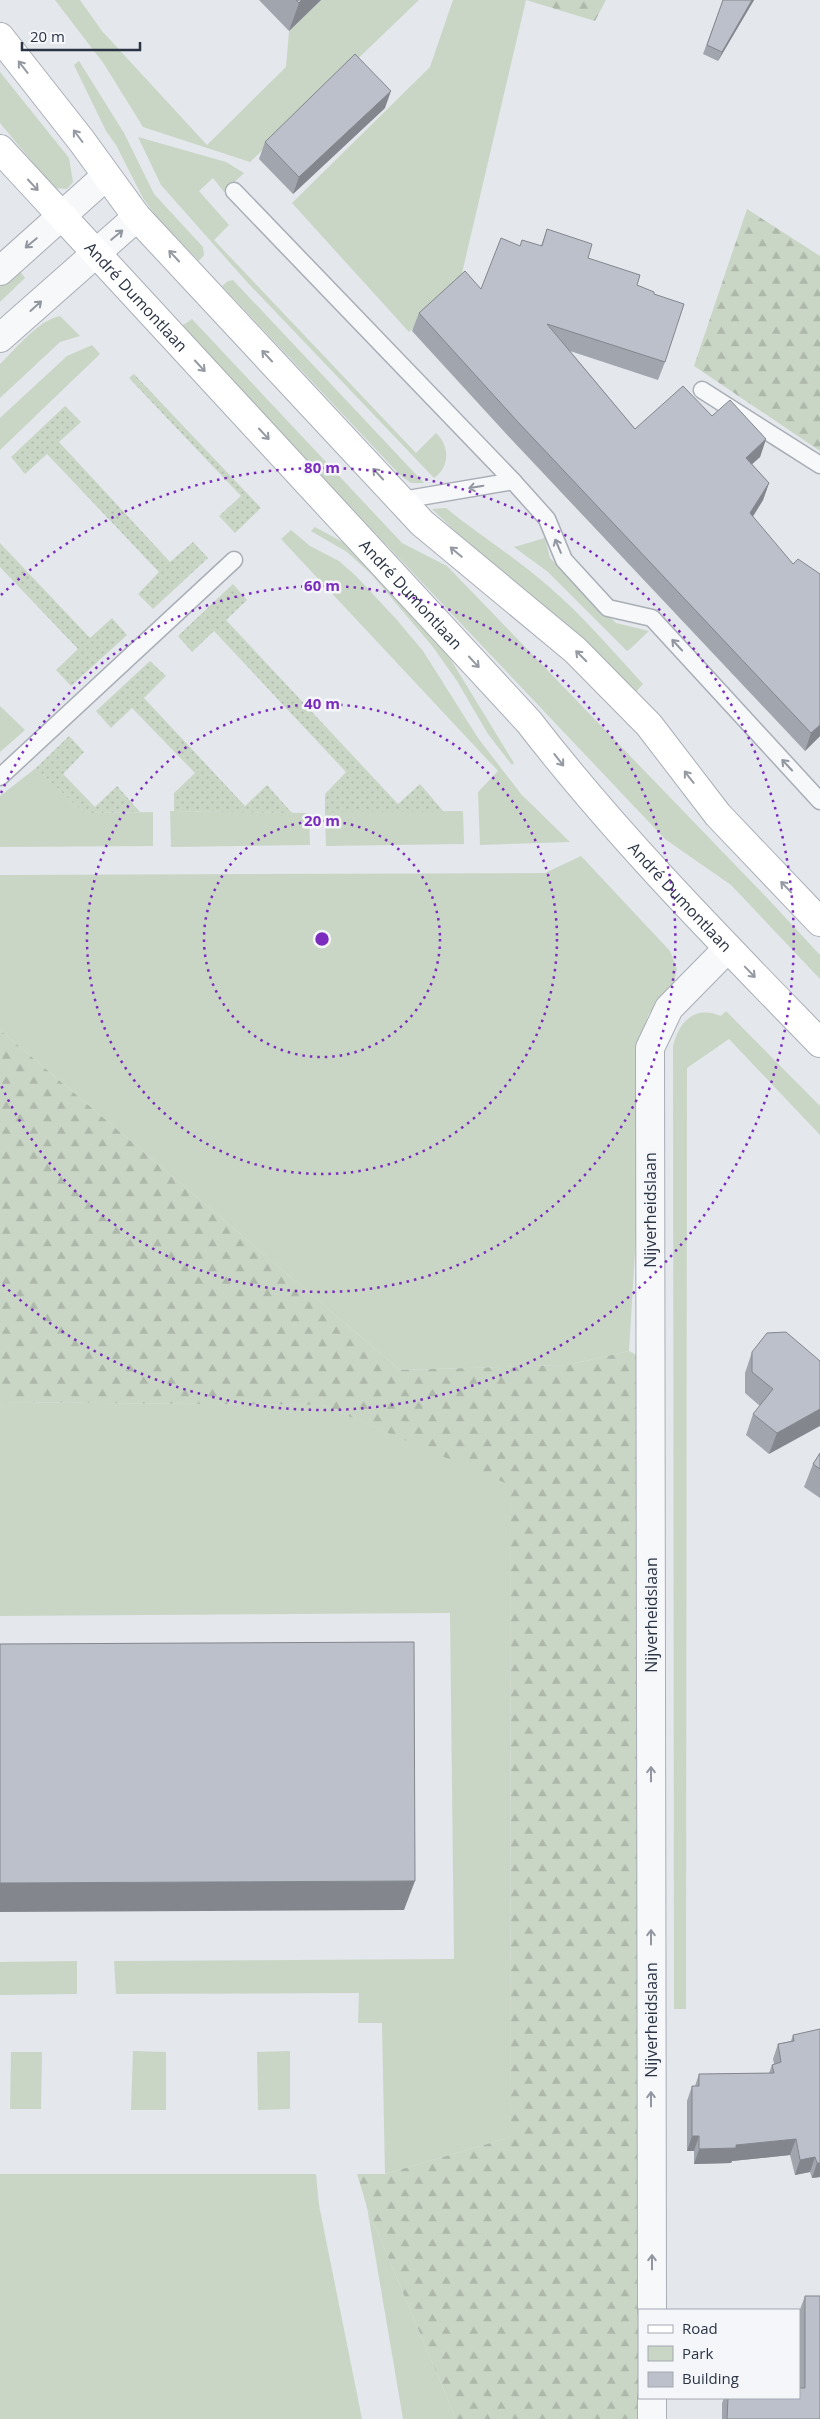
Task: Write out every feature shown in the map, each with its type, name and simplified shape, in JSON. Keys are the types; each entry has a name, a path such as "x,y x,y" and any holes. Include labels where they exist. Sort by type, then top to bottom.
{"main road":[{"path":"0,37 75,132 137,217 422,523 575,650 649,725 718,816 820,922"},
{"name":"André Dumontlaan","path":"0,149 529,722 571,776 728,948 820,1043"}],"street":[{"path":"0,271 106,176"},
{"path":"0,338 137,217"},
{"name":"Nijverheidslaan","path":"652,2309 650,1048 669,1008 728,948"},
{"path":"652,2399 652,2419"}],"lane":[{"path":"234,191 513,480 547,519 564,560 608,608 652,618 820,801"},
{"path":"702,390 820,465"},
{"path":"402,500 513,480"},
{"path":"0,777 234,560"}],"green space":[{"path":"55,0 80,0 102,31 207,145 286,67 289,31 321,0 419,0 250,162 143,127 104,64"},
{"path":"453,0 526,0 459,286 409,332 292,203 430,67"},
{"path":"526,0 606,0 595,21"},
{"path":"79,61 124,133 154,194 203,247 204,255 199,261 156,216 143,198 116,145 106,131 74,65"},
{"path":"0,72 69,158 73,182 67,189 54,188 0,123"},
{"path":"138,137 226,162 244,173 224,192 213,178 199,191 229,225 214,240 416,453 436,433 441,438 446,450 445,462 443,468 434,478 247,282 161,185"},
{"path":"747,209 820,256 820,451 694,366"},
{"path":"18,269 25,278 0,302 0,286"},
{"path":"233,280 424,483 411,483 400,475 222,286 228,281"},
{"path":"60,316 80,336 60,342 0,398 0,364 35,329 43,323"},
{"path":"192,319 402,543 447,566 769,900 820,955 820,979 731,885 665,839 180,327"},
{"path":"92,345 100,354 0,450 0,418 67,356"},
{"path":"134,374 261,508 235,533 219,516 241,496 129,378"},
{"path":"65,406 81,422 59,442 170,562 193,542 208,558 153,609 138,594 159,572 47,454 25,474 11,457"},
{"path":"446,508 510,555 560,596 643,684 634,694 488,563 432,509"},
{"path":"315,527 359,551 440,642 514,763 512,765 488,734 457,681 433,647 372,575 347,552 311,531"},
{"path":"291,530 310,546 339,561 356,576 397,620 423,651 478,738 521,794 570,842 480,845 478,792 498,771 281,539"},
{"path":"545,538 550,558 616,623 649,631 630,649 627,651 548,572 514,547"},
{"path":"0,543 90,638 112,618 127,635 71,686 56,670 78,649 0,567"},
{"path":"233,584 247,600 226,620 398,804 420,784 444,812 325,812 325,794 346,772 214,631 192,652 178,636"},
{"path":"150,661 166,676 144,698 245,806 267,785 292,813 174,811 174,793 195,773 132,708 111,728 96,711"},
{"path":"0,706 25,730 0,752"},
{"path":"69,736 84,752 63,774 95,807 117,786 140,812 84,813 36,768"},
{"path":"36,768 84,813 153,812 153,846 0,847 0,796"},
{"path":"170,811 309,813 310,845 171,847"},
{"path":"463,811 464,844 326,846 325,812"},
{"path":"581,856 670,951 677,969 674,983 648,1015 641,1041 641,1151 629,1351 567,1365 400,1370 0,1030 0,875 545,873"},
{"path":"726,1011 820,1106 820,1135 729,1039 687,1068 686,2009 674,2009 673,1046 679,1030 689,1018 703,1013 721,1016"},
{"path":"0,1030 400,1370 567,1365 629,1351 639,1356 638,2399 643,2419 456,2419 367,2207 357,2174 385,2174 511,2137 510,1485 322,1405 0,1402"},
{"path":"0,1402 322,1405 510,1484 511,2137 385,2174 382,2023 358,2023 359,1993 116,1994 114,1961 454,1959 450,1613 0,1616"},
{"path":"77,1961 77,1994 0,1995 0,1962"},
{"path":"133,2051 166,2052 166,2110 131,2110"},
{"path":"290,2051 290,2109 258,2110 257,2052"},
{"path":"11,2052 42,2052 41,2109 10,2109"},
{"path":"0,2174 316,2174 319,2205 362,2419 0,2419"},
{"path":"367,2207 456,2419 403,2419"}],"building":[{"path":"723,0 752,0 722,52 707,45"},
{"path":"355,54 391,91 299,177 265,142"},
{"path":"547,229 592,244 588,258 640,275 637,285 654,292 654,294 684,304 665,362 547,324 635,429 683,386 712,416 730,400 766,439 746,458 769,483 750,513 793,564 798,559 820,574 820,725 811,733 517,421 419,313 465,271 481,289 501,238 520,246 522,240 542,246"},
{"path":"786,1332 820,1361 820,1409 777,1433 753,1414 773,1389 752,1372 752,1352 767,1333"},
{"path":"820,1453 820,1469 813,1464"},
{"path":"414,1642 415,1881 0,1883 0,1644"},
{"path":"820,2029 820,2163 817,2163 815,2157 800,2160 796,2139 736,2145 736,2148 699,2149 699,2136 692,2136 692,2086 699,2086 699,2074 774,2073 772,2065 781,2062 778,2044 794,2041 793,2035"},
{"path":"805,2296 820,2296 820,2419 727,2419 728,2399 800,2399 800,2388 805,2388"}]}
